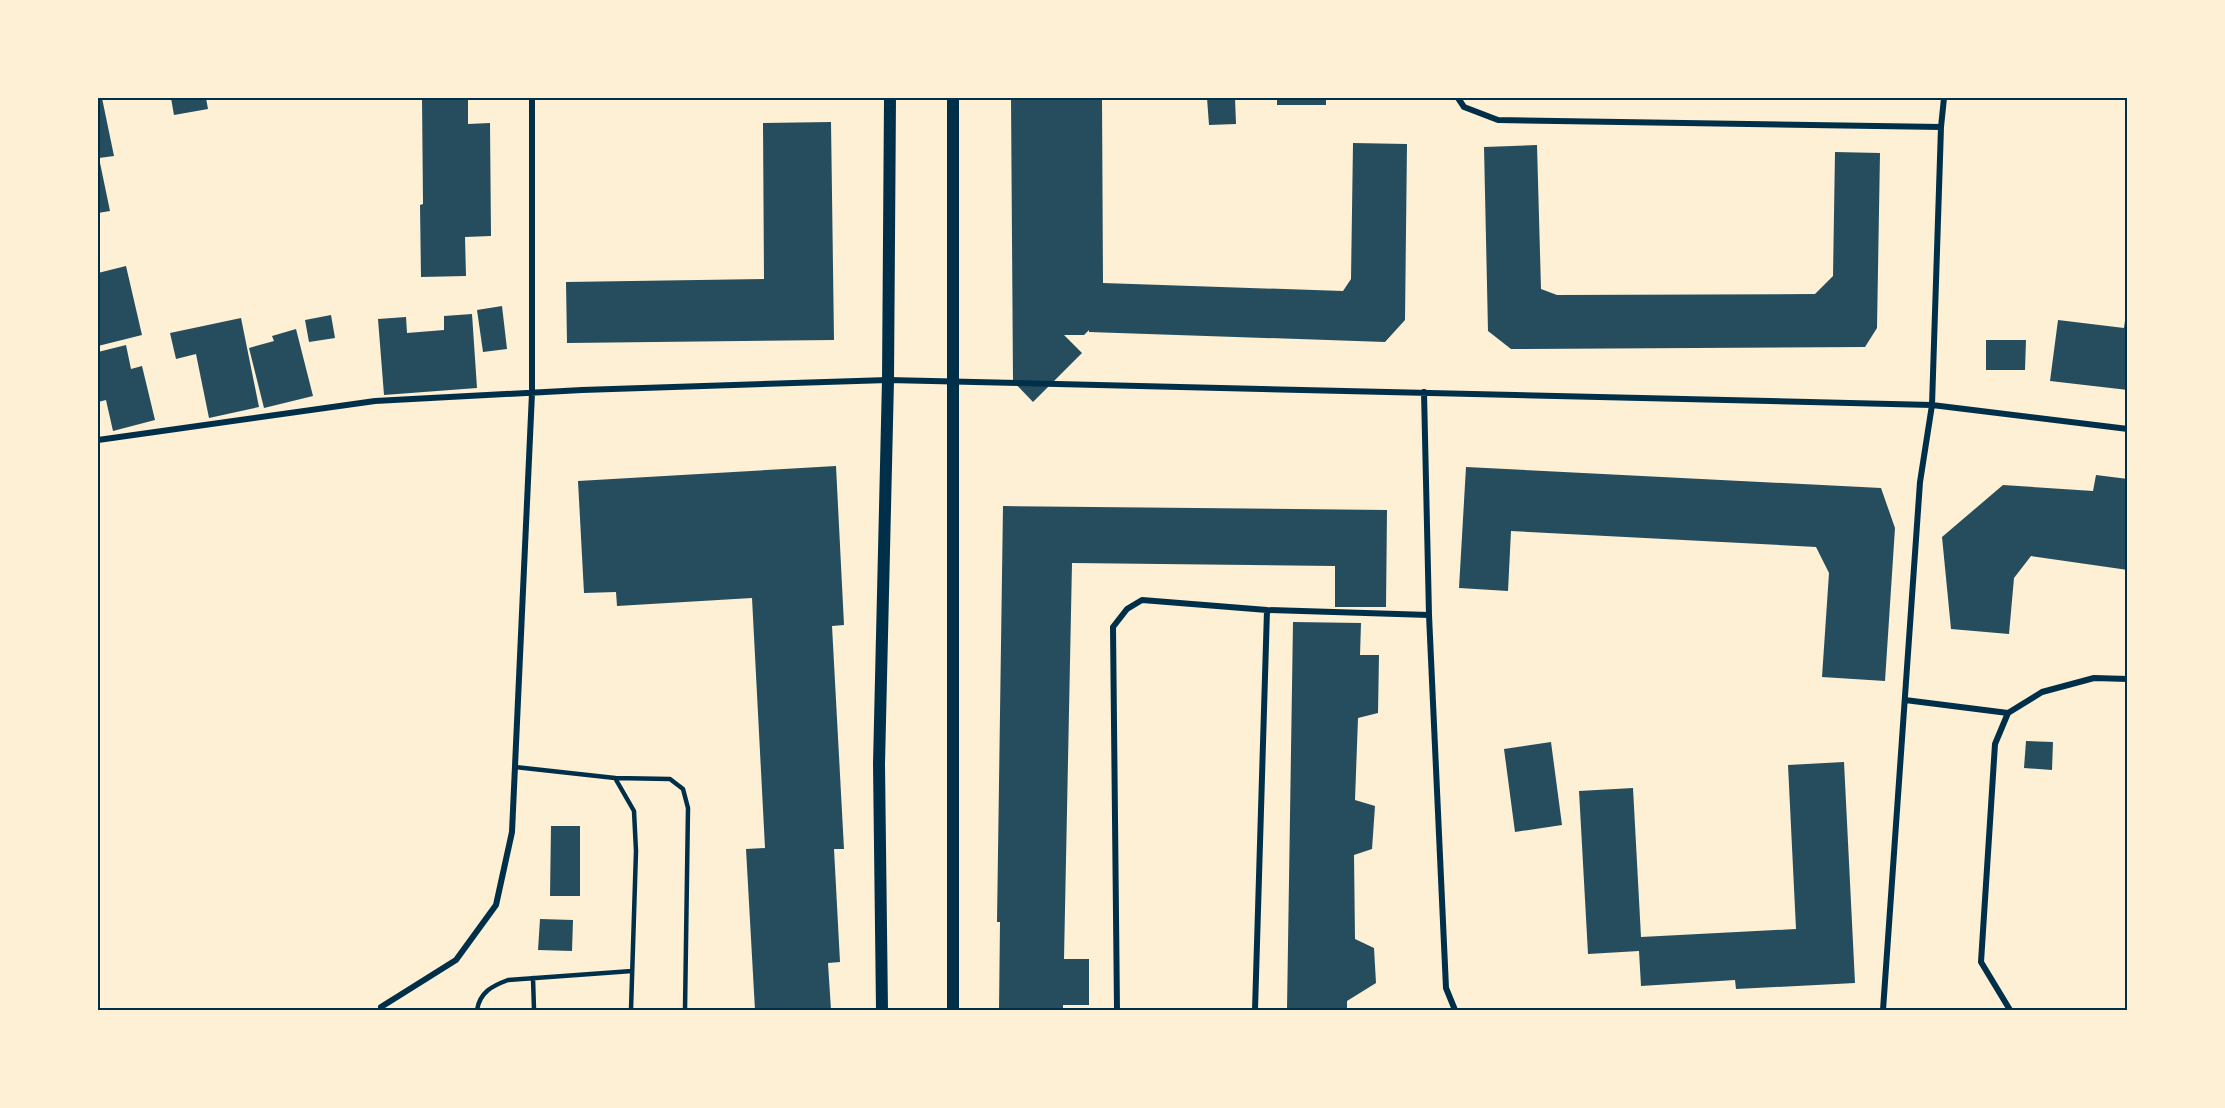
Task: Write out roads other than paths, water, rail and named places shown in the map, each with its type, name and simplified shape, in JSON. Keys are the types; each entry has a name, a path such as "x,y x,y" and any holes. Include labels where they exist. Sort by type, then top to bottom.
{"main road":[{"path":"882,1011 879,764 888,380 890,98"},
{"path":"953,98 951,381 953,1011"}],"street":[{"path":"381,1007 456,960 496,905 512,832 532,393 532,98"},
{"path":"1458,98 1464,107 1498,120 1941,127"},
{"path":"1883,1011 1920,482 1932,405 1941,127 1944,98"},
{"path":"98,440 375,401 888,380 1932,405 2127,429"},
{"path":"1424,392 1429,615 1446,988 1455,1011"},
{"path":"1117,1011 1113,627 1128,609 1142,600 1267,610 1429,615"},
{"path":"1255,1011 1267,610"},
{"path":"2010,1011 1981,962 1995,744 2008,713 2042,692 2094,678 2127,679"},
{"path":"1905,700 2008,713"}],"lane":[{"path":"515,767 615,778 670,779 683,789 688,808 685,1011"},
{"path":"615,778 634,811 636,851 631,1011"},
{"path":"477,1011 479,1000 490,987 508,980 632,971"},
{"path":"533,978 534,1011"}]}
